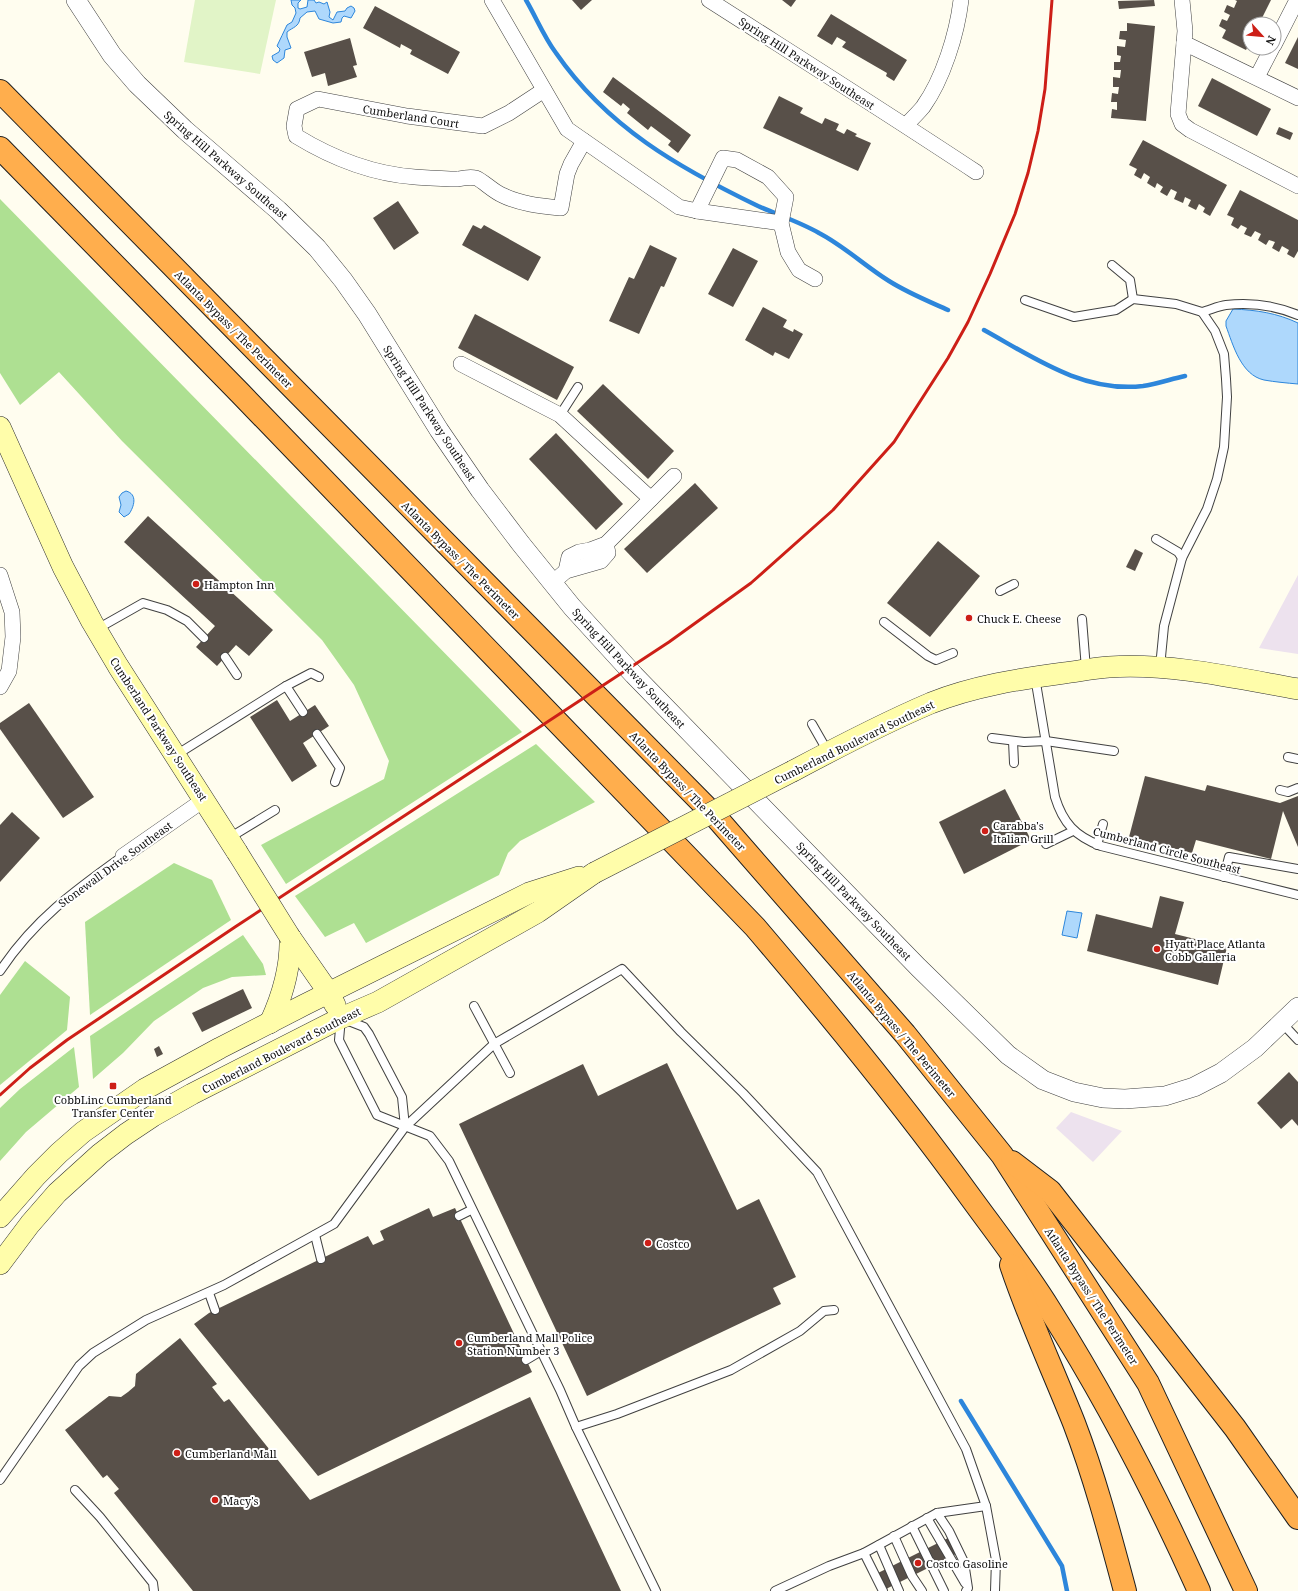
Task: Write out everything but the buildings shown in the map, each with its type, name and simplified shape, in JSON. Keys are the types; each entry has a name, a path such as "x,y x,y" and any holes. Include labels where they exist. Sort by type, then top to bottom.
{"highway":[{"name":"Atlanta Bypass / The Perimeter","path":"0,91 714,816 905,1034 1002,1155 1148,1383 1246,1591"},
{"path":"0,148 240,393 755,927 819,1002 887,1086 945,1162 1050,1309 1111,1413 1179,1546 1199,1591"},
{"path":"1002,1155 1050,1190 1235,1428 1298,1518"},
{"path":"1002,1240 1022,1298 1074,1424 1099,1498 1125,1591"}],"main road":[{"name":"Cumberland Parkway Southeast","path":"0,427 64,567 96,629 290,937 329,993 341,1018"},
{"name":"Cumberland Boulevard Southeast","path":"0,1264 30,1224 57,1193 100,1154 153,1116 192,1094 341,1018 378,1002 538,912 594,873 828,752 932,703 979,688 1035,677 1108,667 1160,668 1207,673 1298,689"},
{"name":"Cumberland Boulevard Southeast","path":"0,1217 36,1176 59,1153 115,1108 145,1089 270,1023 529,893 554,884 594,873"},
{"path":"270,1023 280,1001 286,982 291,952 290,937"}],"street":[{"name":"Spring Hill Parkway Southeast","path":"76,0 112,55 137,84 185,130 278,210 317,248 343,280 367,314 439,430 480,490 521,544 560,577 572,606 634,675 918,967 1008,1055 1034,1075 1054,1085 1074,1092 1103,1098 1125,1099 1165,1096 1194,1087 1221,1073 1255,1048 1298,1007"},
{"path":"492,0 567,129 679,207 781,223"},
{"name":"Spring Hill Parkway Southeast","path":"709,0 853,93 906,125 976,172"},
{"path":"906,125 922,107 938,80 951,45 961,0"},
{"path":"1182,0 1185,31 1178,114 1182,124 1190,130 1298,186"},
{"path":"1282,31 1295,9"},
{"path":"1184,43 1298,98"},
{"path":"1257,77 1268,56"},
{"name":"Cumberland Court","path":"544,90 509,113 483,126 407,116 318,99 297,109 294,126 296,136 316,148 364,168 392,175 477,178 490,189 517,201 561,208 567,174 584,141"},
{"path":"697,211 723,158 737,160 768,177 786,197 781,223 788,252 799,270 815,279"},
{"path":"460,364 560,415 651,499"},
{"path":"560,577 569,557 579,552 590,550 606,544 674,476"},
{"path":"0,575 12,612 13,637 9,671 0,687"},
{"name":"Stonewall Drive Southeast","path":"123,856 205,800"}],"lane":[{"path":"1112,265 1130,280 1133,299"},
{"path":"1025,300 1074,317 1116,310 1133,299 1176,304 1202,312 1225,305 1247,304 1266,306 1298,315"},
{"path":"1160,668 1164,626 1182,558 1207,509 1218,479 1224,447 1228,398 1224,354 1215,331 1202,312"},
{"path":"560,415 578,387"},
{"path":"1156,539 1178,552 1182,558"},
{"path":"1000,591 1014,584"},
{"path":"96,629 143,603 167,610 187,621 204,638"},
{"path":"1082,619 1086,670"},
{"path":"884,622 928,656 936,660 953,654"},
{"path":"225,657 237,675"},
{"path":"176,755 286,686 311,673 319,677"},
{"name":"Cumberland Circle Southeast","path":"1035,677 1055,797 1059,810 1073,831 1082,838 1097,845 1298,895"},
{"path":"286,686 303,712"},
{"path":"812,724 828,752"},
{"path":"317,734 340,768 335,782"},
{"path":"992,738 1024,742 1046,741 1114,750"},
{"path":"1013,741 1014,763"},
{"path":"1288,757 1298,759"},
{"path":"1280,790 1288,792 1298,788"},
{"path":"233,845 275,810"},
{"path":"1097,845 1103,824"},
{"path":"1046,844 1073,831"},
{"name":"Stonewall Drive Southeast","path":"0,970 16,948 45,916 80,887 123,856"},
{"path":"1224,877 1229,857 1298,869"},
{"path":"0,1480 79,1366 93,1353 146,1320 209,1292 334,1224 405,1127 494,1044 622,970 681,1032 743,1093 817,1172 966,1449 986,1506 996,1560 995,1591"},
{"path":"474,1006 510,1073"},
{"path":"405,1127 402,1097 369,1034 364,1027 341,1018 339,1040 377,1115 405,1127 430,1136 449,1161 656,1591"},
{"path":"1282,1022 1298,1040"},
{"path":"459,1216 472,1210"},
{"path":"315,1235 321,1259"},
{"path":"209,1292 215,1310"},
{"path":"576,1427 617,1414 731,1370 800,1331 824,1311 834,1310"},
{"path":"526,1360 541,1351"},
{"path":"75,1490 100,1517 153,1583 154,1591"},
{"path":"775,1591 829,1566 864,1553 937,1513 986,1506"},
{"path":"937,1513 949,1531 964,1562 967,1589"},
{"path":"927,1518 967,1589"},
{"path":"912,1526 944,1591"},
{"path":"894,1536 912,1576 922,1591"},
{"path":"879,1545 899,1591"},
{"path":"864,1553 883,1591"}],"shaded area":[{"path":"1298,575 1298,654 1259,648"},
{"path":"1071,1112 1122,1131 1093,1162 1056,1128"}],"green space":[{"path":"195,0 276,0 260,74 184,62"},
{"path":"0,199 522,732 286,884 261,845 384,779 389,761 354,685 322,640 122,441 59,372 20,405 0,373"},
{"path":"536,744 595,802 520,841 508,853 499,875 366,943 354,923 325,937 295,896"},
{"path":"174,863 212,880 231,920 90,1015 85,922"},
{"path":"243,935 263,964 266,975 232,977 203,988 154,1021 123,1053 93,1079 90,1036"},
{"path":"25,961 70,997 67,1030 0,1085 0,995"},
{"path":"74,1047 79,1087 26,1132 0,1161 0,1108 20,1089"}],"water":[{"path":"291,0 301,0 298,3 298,8 300,9 307,7 308,0 314,0 316,3 319,2 324,4 327,2 330,12 329,17 333,20 337,12 345,11 351,6 355,11 351,18 344,16 341,22 333,23 319,19 315,11 307,12 300,18 297,25 287,32 287,37 291,48 285,50 284,58 277,63 273,60 272,56 279,52 280,49 277,46 287,25 292,22 296,13"},
{"path":"1233,309 1266,313 1298,323 1298,384 1264,380 1249,372 1235,350 1226,326 1226,321"},
{"path":"126,491 132,495 134,501 131,511 124,517 119,512 121,505 119,497"},
{"path":"1067,911 1082,913 1077,938 1062,935"}],"waterway":[{"path":"526,0 552,47 576,79 598,103 621,124 646,143 729,192 812,229 837,244 896,285 918,297 948,310"},
{"path":"984,330 1059,371 1100,384 1121,387 1143,386 1185,376"},
{"path":"961,1401 1062,1566 1067,1591"}],"railway":[{"path":"0,1095 30,1068 67,1040 235,927 669,642 751,583 833,510 894,442 948,358 968,322 990,274 1015,214 1028,173 1038,131 1045,89 1052,0"}],"place":[{"name":"Hampton Inn","path":"196,584"},
{"name":"Chuck E. Cheese","path":"969,618"},
{"name":"Carabba's Italian Grill","path":"985,831"},
{"name":"Hyatt Place Atlanta Cobb Galleria","path":"1157,949"},
{"name":"CobbLinc Cumberland Transfer Center","path":"113,1086"},
{"name":"Costco","path":"648,1243"},
{"name":"Cumberland Mall Police Station Number 3","path":"459,1343"},
{"name":"Cumberland Mall","path":"177,1453"},
{"name":"Macy's","path":"215,1500"},
{"name":"Costco Gasoline","path":"918,1563"}]}
